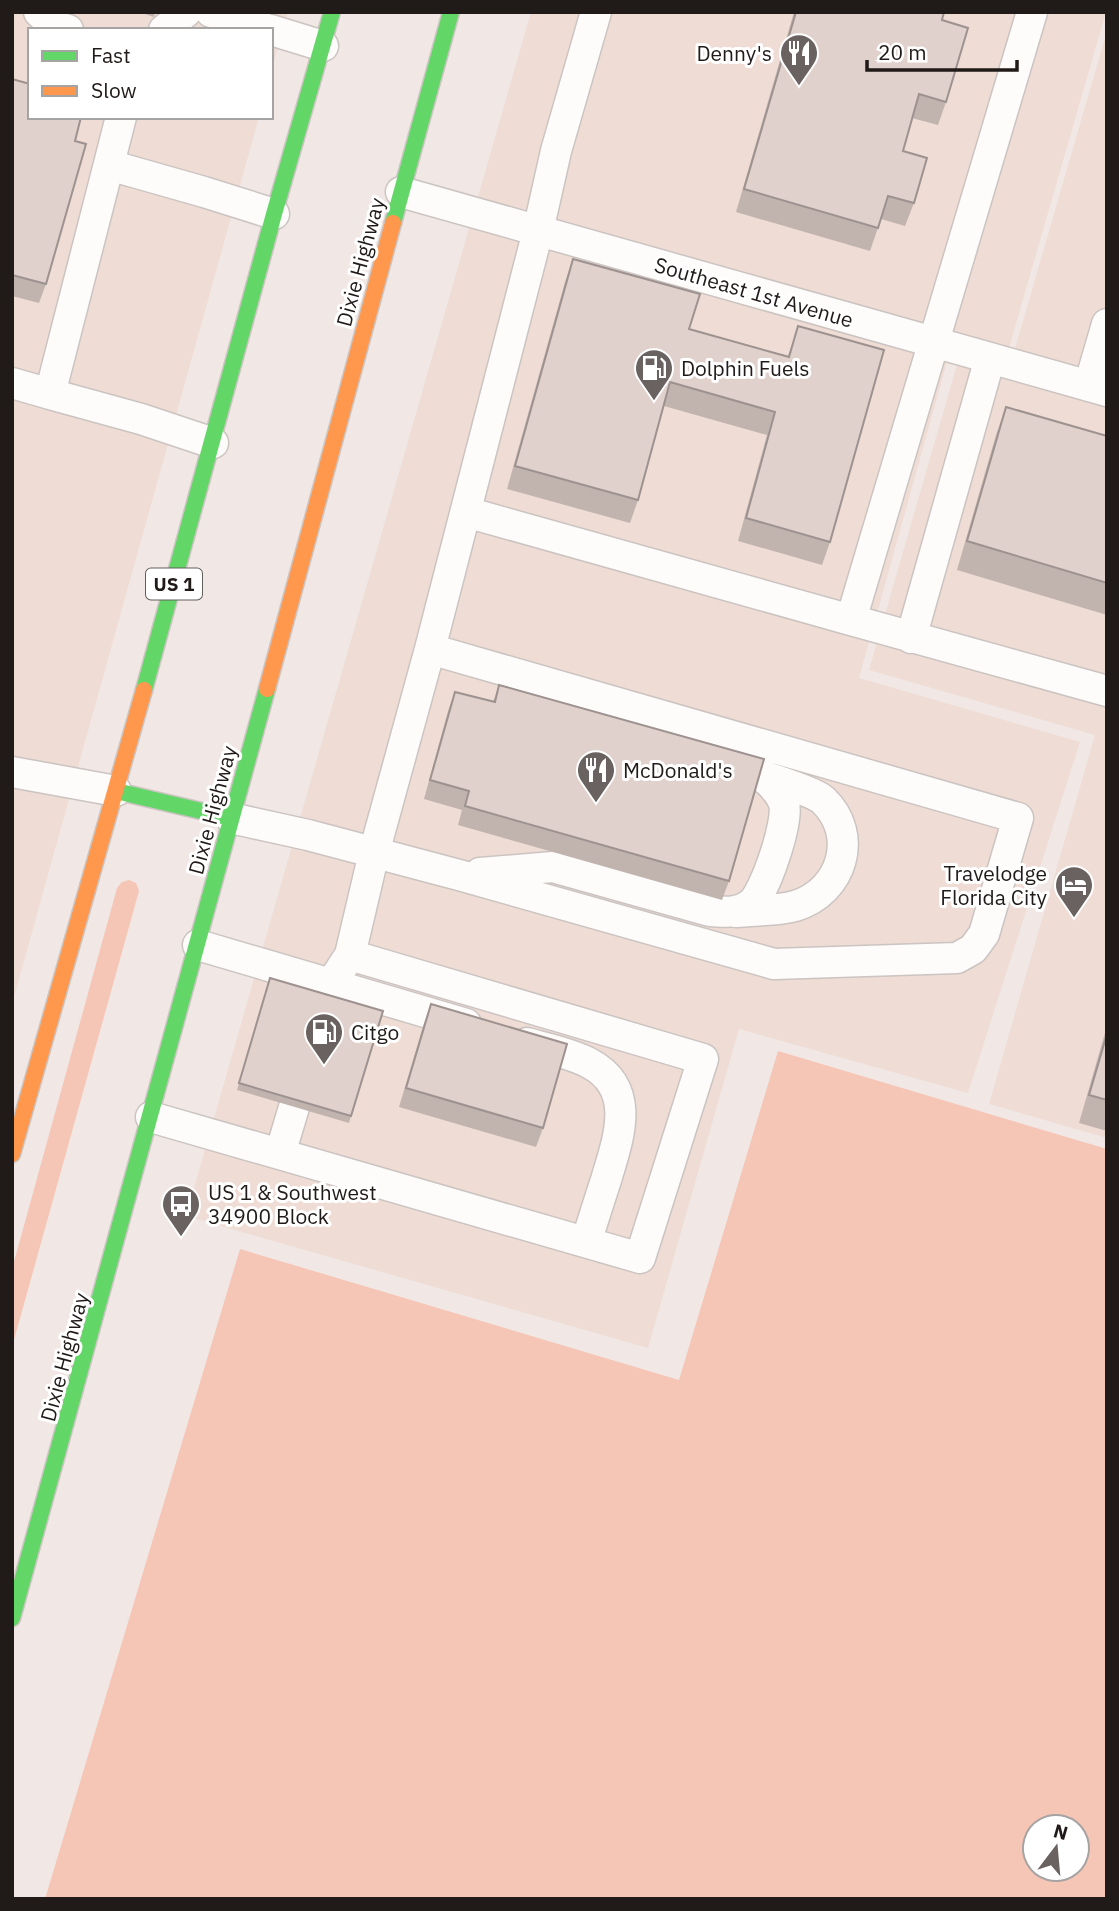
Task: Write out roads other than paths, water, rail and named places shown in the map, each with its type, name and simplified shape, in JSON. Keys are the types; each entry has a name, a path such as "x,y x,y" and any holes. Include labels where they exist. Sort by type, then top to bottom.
{"main road":[{"name":"US 1","path":"12,1154 116,792 332,12"},
{"name":"Dixie Highway","path":"12,1618 452,12"},
{"path":"116,792 231,818"}],"lane":[{"path":"39,12 54,25 62,28"},
{"path":"166,28 186,12"},
{"path":"211,12 264,28"},
{"path":"280,1154 331,984 350,955 374,853 430,649 538,231 556,151 596,12"},
{"path":"851,620 1032,12"},
{"path":"273,31 323,46"},
{"path":"50,394 120,119"},
{"path":"109,165 274,214"},
{"name":"Southeast 1st Avenue","path":"401,192 1098,389"},
{"path":"1098,389 1107,324"},
{"path":"911,638 990,358"},
{"path":"12,383 213,443"},
{"path":"466,512 1107,691"},
{"path":"231,818 458,875 774,964 957,958 973,948 984,934 1018,817 430,649"},
{"path":"475,661 521,704"},
{"path":"458,875 553,867 710,911 732,913 795,906 821,893 839,871 843,847 839,821 822,799 762,775 694,755"},
{"path":"12,772 116,792"},
{"path":"732,913 749,905 760,895 767,880 784,819 785,804 776,789 762,775"},
{"path":"198,945 591,1064 608,1078 619,1098 622,1119 586,1242"},
{"path":"151,1118 640,1258 703,1059 350,955"}],"place":[{"name":"Denny's","path":"799,87"},
{"name":"Dolphin Fuels","path":"654,402"},
{"name":"McDonald's","path":"596,804"},
{"name":"Travelodge Florida City","path":"1074,919"},
{"name":"Citgo","path":"324,1066"},
{"name":"US 1 & Southwest 34900 Block","path":"181,1238"}]}
